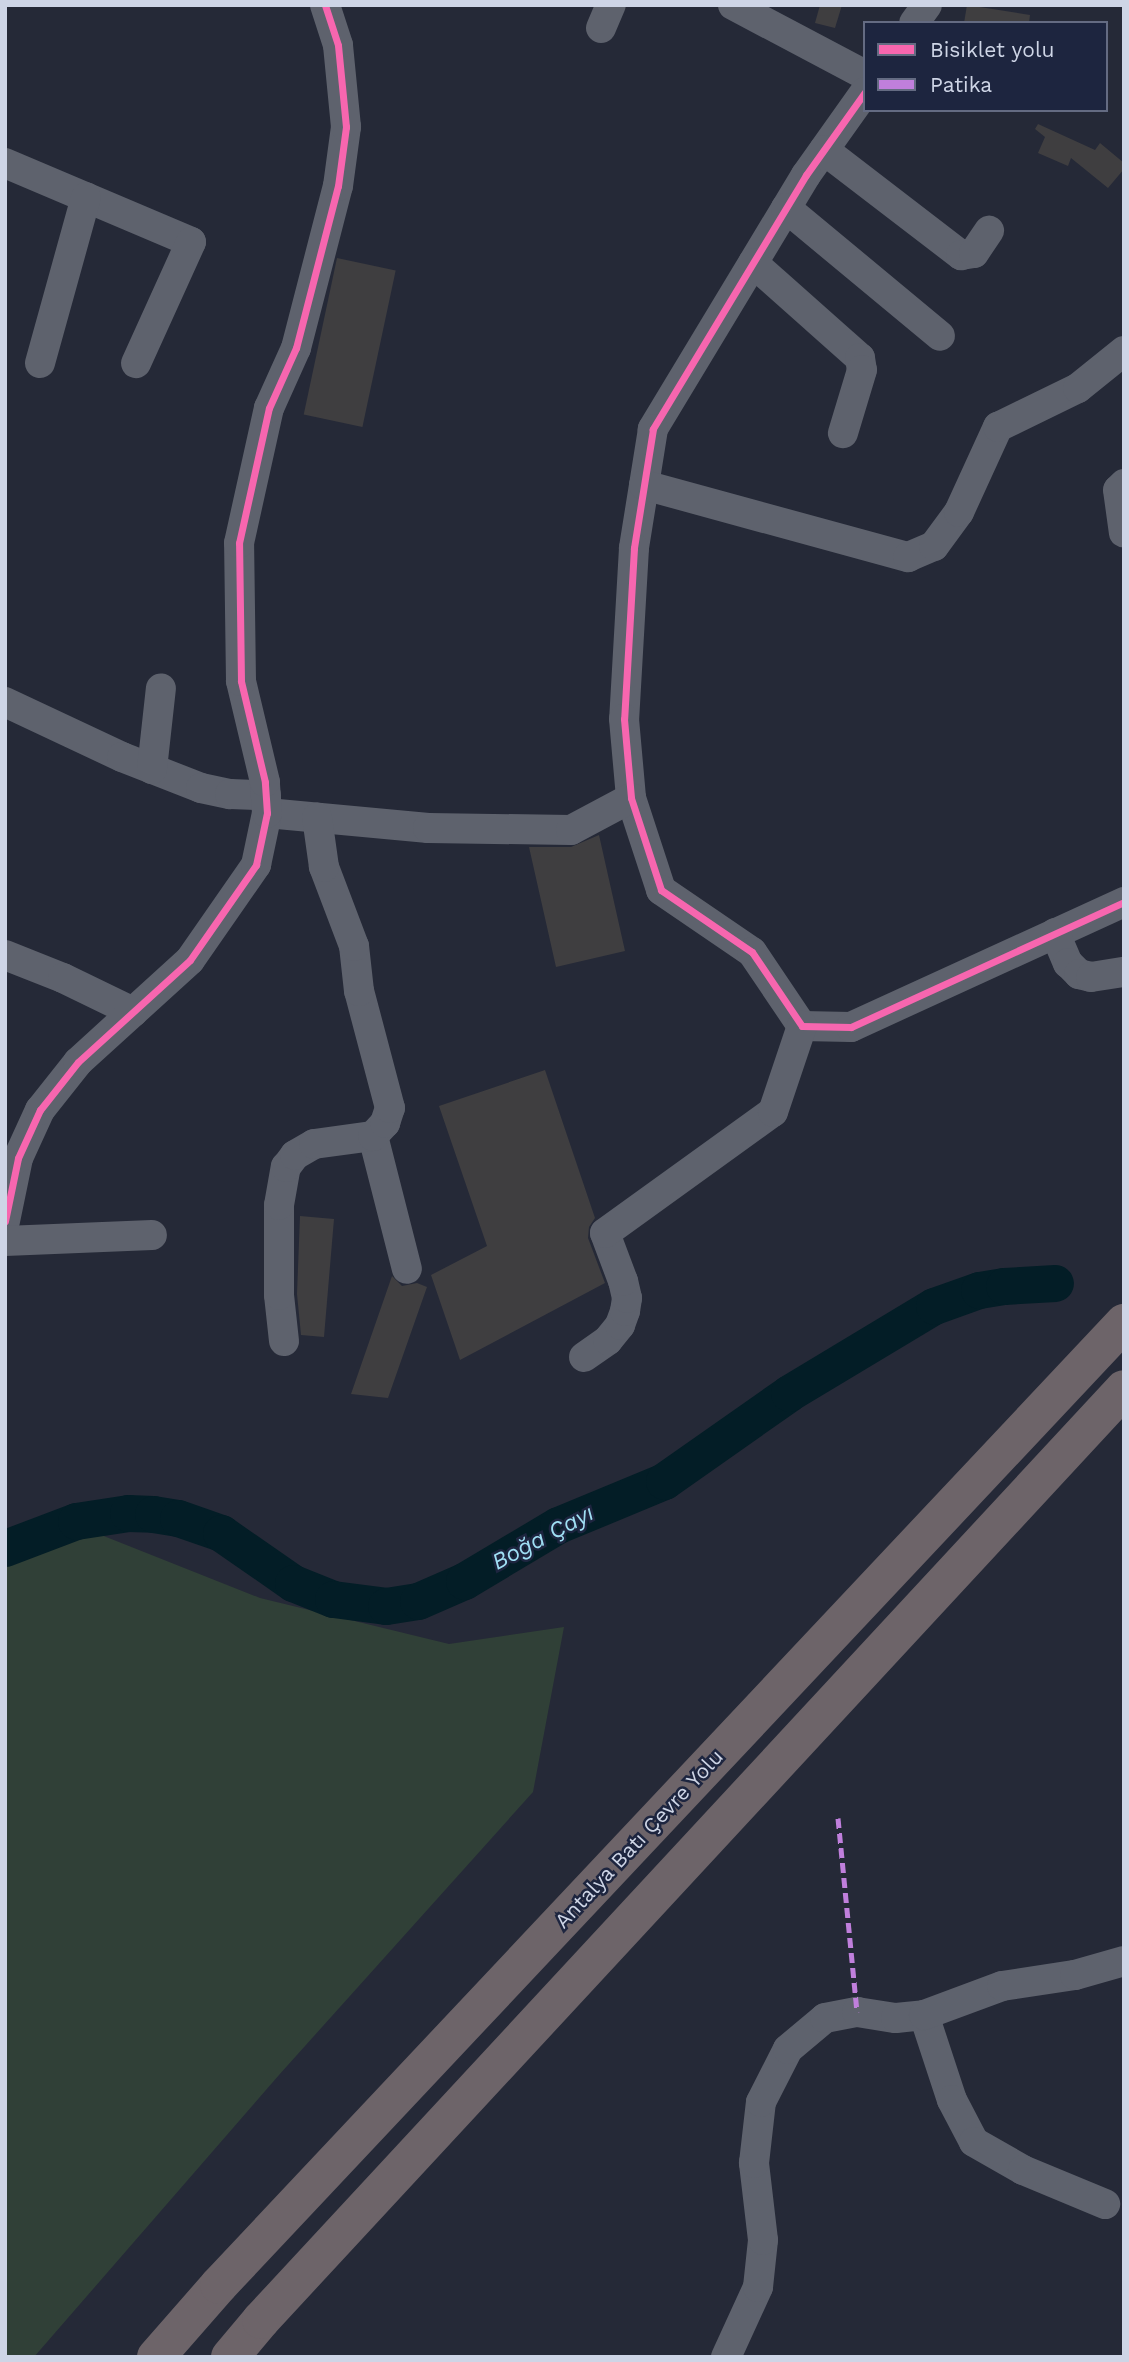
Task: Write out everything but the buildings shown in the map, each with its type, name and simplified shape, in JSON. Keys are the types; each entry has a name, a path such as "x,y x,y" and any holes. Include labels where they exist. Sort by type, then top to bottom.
{"highway":[{"name":"Antalya Batı Çevre Yolu","path":"156,2357 219,2285 1124,1323"},
{"path":"230,2357 1124,1389"}],"street":[{"path":"5,1221 18,1158 40,1110 78,1062 190,960 256,865 266,804 241,681 239,543 269,408 296,348 338,186 346,127 338,45 325,5"},
{"path":"733,5 863,74"},
{"path":"915,21 927,5"},
{"path":"802,1026 752,952 661,890 631,798 624,719 634,548 653,429 786,208 863,95"},
{"path":"824,150 961,255 974,253 989,232"},
{"path":"5,163 191,242 136,363"},
{"path":"40,363 86,197"},
{"path":"786,208 940,336"},
{"path":"753,263 860,358 862,370 843,433"},
{"path":"644,485 908,556 934,546 959,512 998,426 1077,388 1124,351"},
{"path":"1124,484 1118,489 1124,533"},
{"path":"152,769 161,688"},
{"path":"5,702 152,769 201,788 317,817 429,828 571,830 631,798"},
{"path":"284,1340 279,1295 279,1205 286,1167 295,1155 314,1144 373,1136 386,1123 390,1108 359,991 354,946 324,867 317,817"},
{"path":"802,1026 850,1027 1124,902"},
{"path":"1055,933 1068,963 1079,974 1091,977 1124,972"},
{"path":"5,955 63,978 133,1012"},
{"path":"584,1357 608,1340 620,1325 625,1311 627,1298 623,1281 605,1233 773,1112 802,1026"},
{"path":"373,1136 407,1269"},
{"path":"5,1241 152,1235"},
{"path":"726,2357 758,2287 763,2241 754,2163 761,2102 788,2049 825,2018 857,2012 896,2018 924,2015 1002,1986 1075,1975 1124,1961"},
{"path":"924,2015 952,2100 974,2142 1023,2169 1105,2204"}],"green space":[{"path":"71,1523 260,1598 449,1644 564,1627 533,1792 279,2075 34,2357 5,2357 5,1561"}],"waterway":[{"name":"Boğa Çayı","path":"5,1548 76,1521 128,1513 153,1514 178,1518 221,1533 293,1583 333,1599 386,1606 418,1601 464,1581 558,1525 664,1481 789,1393 934,1306 979,1290 1055,1283"}],"marked path":[{"path":"838,1818 857,2012"}],"cycle path":[{"path":"5,1221 18,1158 40,1110 78,1062 190,960 256,865 267,813 265,782 241,681 239,543 269,408 296,348 338,186 346,127 338,45 325,5"},
{"path":"863,95 806,175 653,429 634,548 624,719 631,798 661,890 752,952 802,1026 851,1027 1124,902"}]}
